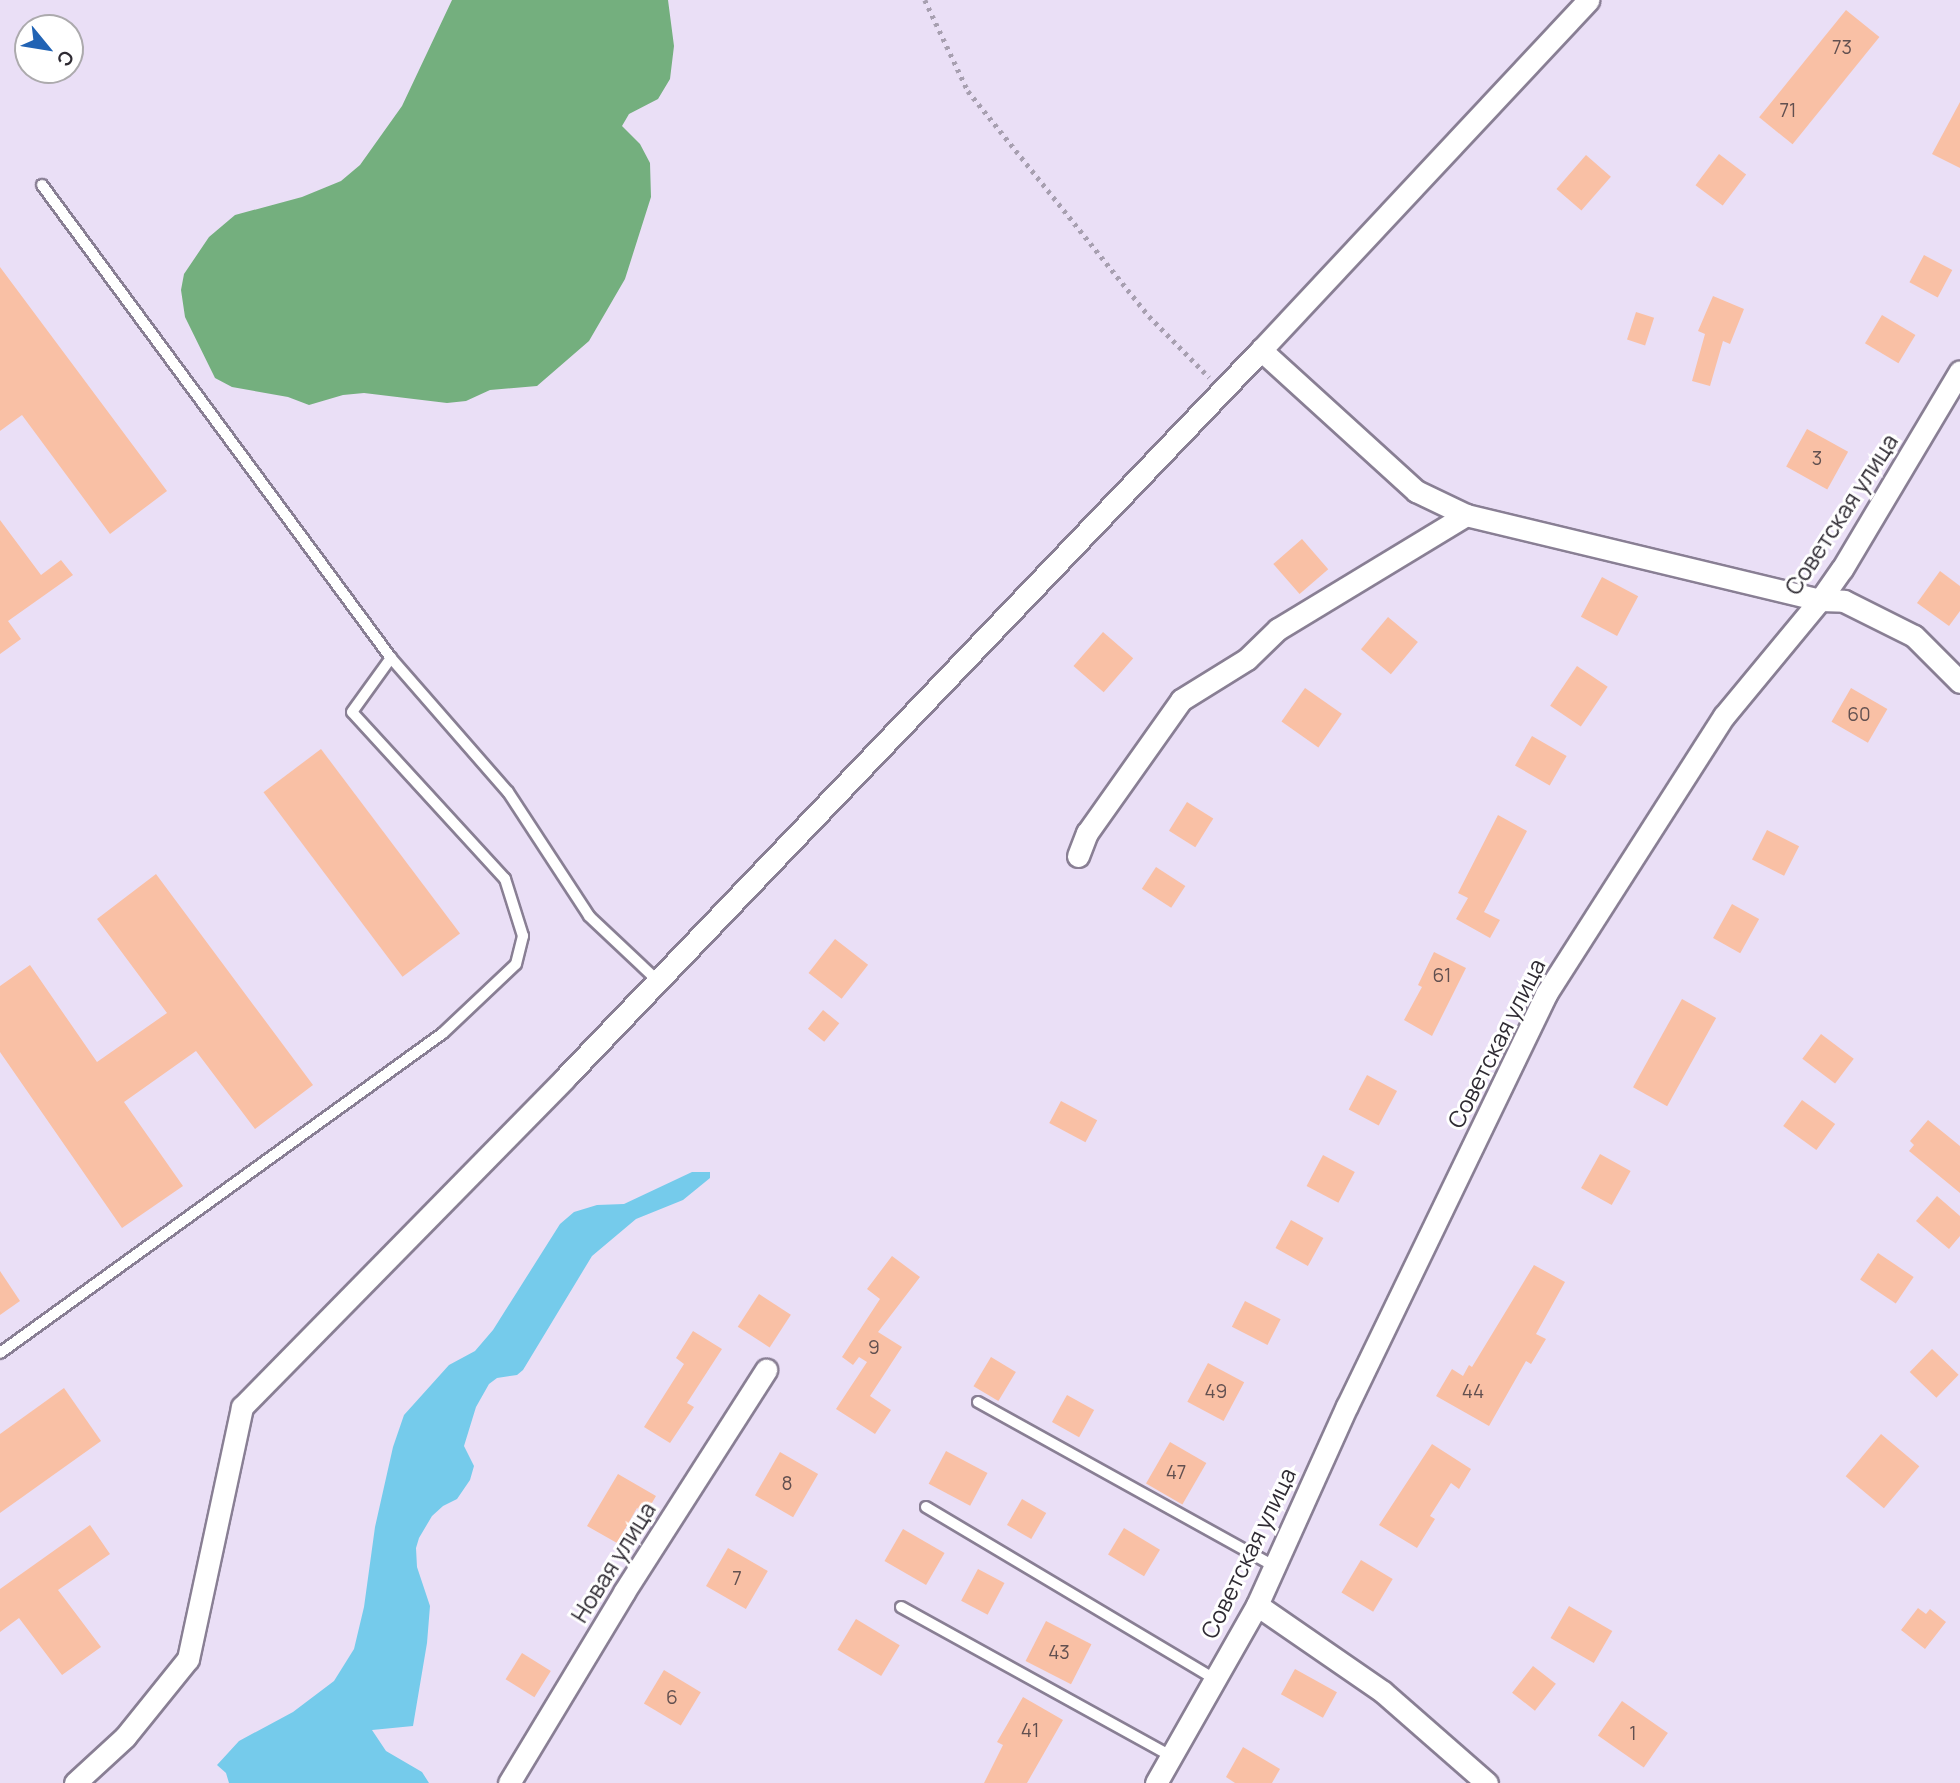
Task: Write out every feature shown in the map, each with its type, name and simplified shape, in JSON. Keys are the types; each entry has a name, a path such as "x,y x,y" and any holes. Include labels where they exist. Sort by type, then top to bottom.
{"street":[{"path":"75,1783 125,1737 188,1659 242,1407 658,981 1261,350 1588,0"},
{"path":"1261,350 1416,491 1466,515 1820,600 1844,601 1914,636 1960,682"},
{"name":"Советская улица","path":"1156,1783 1257,1605 1347,1406 1546,995 1724,716 1820,600 1960,371"},
{"path":"1078,856 1087,833 1181,700 1247,659 1278,629 1466,515"},
{"name":"Новая улица","path":"509,1783 624,1592 766,1370"},
{"path":"1257,1605 1383,1692 1487,1783"}],"lane":[{"path":"42,185 391,658 508,792 589,916 658,981"},
{"path":"0,1353 443,1033 516,964 523,936 505,879 352,712 391,658"},
{"path":"978,1402 1274,1566"},
{"path":"926,1507 1215,1679"},
{"path":"901,1606 1171,1756"}],"path":[{"path":"925,0 968,91 1149,316 1222,390"}],"green space":[{"path":"452,0 668,0 674,46 670,79 658,99 629,114 622,126 640,144 650,163 651,197 625,279 589,341 537,386 490,390 466,401 447,403 364,393 343,395 309,405 288,397 232,387 215,378 185,317 181,290 184,274 209,237 235,215 302,197 341,181 360,165 402,106"}],"water":[{"path":"692,1172 710,1172 710,1178 683,1200 636,1219 592,1256 523,1370 517,1375 497,1378 489,1384 476,1407 464,1446 474,1466 470,1480 457,1499 432,1516 419,1538 416,1548 417,1567 430,1606 427,1643 413,1726 372,1730 386,1751 422,1772 429,1783 229,1783 226,1773 217,1765 239,1741 293,1712 334,1681 354,1649 364,1607 375,1527 393,1447 404,1415 449,1365 475,1351 493,1330 560,1224 574,1212 597,1205 624,1204"}],"building":[{"path":"1846,10 1879,37 1793,144 1759,117"},
{"path":"1960,102 1960,168 1932,154"},
{"path":"1719,154 1746,174 1723,206 1696,185"},
{"path":"1586,155 1611,177 1581,211 1556,189"},
{"path":"1924,255 1952,270 1938,297 1909,282"},
{"path":"0,267 167,491 110,534 22,415 0,431"},
{"path":"1713,296 1744,309 1730,344 1723,341 1710,386 1692,381 1705,334 1698,331"},
{"path":"1636,312 1654,318 1645,345 1627,340"},
{"path":"1882,315 1915,335 1898,363 1865,343"},
{"path":"1807,429 1848,452 1827,489 1786,467"},
{"path":"0,520 41,575 61,560 73,575 8,621 21,639 0,654"},
{"path":"1302,539 1328,569 1300,594 1273,564"},
{"path":"1940,571 1960,586 1960,611 1949,626 1917,603"},
{"path":"1602,577 1638,596 1617,636 1581,617"},
{"path":"1388,617 1418,642 1391,674 1361,649"},
{"path":"1103,632 1133,658 1104,692 1073,666"},
{"path":"1577,666 1608,687 1581,726 1550,706"},
{"path":"1305,688 1342,714 1318,747 1281,722"},
{"path":"1851,688 1887,709 1868,743 1832,722"},
{"path":"1532,736 1567,756 1550,785 1515,765"},
{"path":"321,749 460,933 403,977 263,792"},
{"path":"1187,802 1213,818 1195,847 1169,831"},
{"path":"1498,815 1527,831 1484,912 1500,920 1490,938 1456,919 1468,898 1458,893"},
{"path":"1767,830 1799,846 1784,876 1752,859"},
{"path":"1156,867 1185,886 1171,908 1142,889"},
{"path":"156,874 313,1085 255,1129 196,1051 124,1102 183,1186 122,1228 0,1052 0,986 30,965 97,1062 167,1013 97,919"},
{"path":"1732,904 1759,919 1740,953 1713,938"},
{"path":"835,939 868,965 842,999 809,973"},
{"path":"1434,952 1466,968 1432,1036 1404,1020 1422,987 1418,985"},
{"path":"1682,999 1716,1018 1667,1106 1633,1087"},
{"path":"823,1010 839,1023 824,1042 808,1029"},
{"path":"1821,1034 1854,1059 1835,1083 1802,1059"},
{"path":"1367,1075 1397,1091 1379,1125 1349,1109"},
{"path":"1802,1100 1835,1124 1816,1150 1783,1126"},
{"path":"1061,1101 1097,1120 1085,1142 1049,1123"},
{"path":"1928,1120 1960,1146 1960,1193 1909,1151 1914,1145 1910,1141"},
{"path":"1600,1154 1631,1171 1612,1205 1581,1188"},
{"path":"1323,1155 1355,1172 1338,1203 1307,1186"},
{"path":"1937,1196 1960,1216 1960,1236 1949,1249 1916,1221"},
{"path":"1291,1220 1323,1238 1308,1266 1275,1248"},
{"path":"1878,1253 1914,1277 1896,1304 1860,1280"},
{"path":"892,1256 920,1277 878,1332 902,1347 870,1396 891,1410 875,1434 836,1409 867,1362 859,1357 853,1365 842,1357 880,1299 867,1289"},
{"path":"1534,1265 1565,1282 1536,1334 1546,1339 1531,1364 1526,1361 1489,1426 1436,1396 1452,1369 1463,1376 1469,1365 1472,1367"},
{"path":"0,1271 20,1301 0,1315"},
{"path":"759,1294 791,1315 770,1347 738,1327"},
{"path":"1245,1301 1281,1319 1267,1345 1232,1327"},
{"path":"693,1331 722,1349 687,1403 694,1407 670,1443 644,1427 684,1364 676,1358"},
{"path":"1932,1349 1959,1375 1936,1398 1910,1372"},
{"path":"991,1357 1016,1372 998,1401 973,1386"},
{"path":"1208,1363 1244,1382 1224,1421 1187,1402"},
{"path":"64,1388 101,1441 0,1513 0,1434"},
{"path":"1067,1395 1094,1410 1079,1437 1052,1422"},
{"path":"1881,1434 1919,1466 1884,1508 1846,1476"},
{"path":"1170,1442 1206,1463 1182,1505 1146,1484"},
{"path":"1432,1444 1471,1469 1459,1489 1451,1483 1430,1516 1435,1519 1417,1548 1379,1525"},
{"path":"946,1451 987,1473 970,1506 929,1484"},
{"path":"780,1452 818,1474 793,1517 755,1495"},
{"path":"618,1474 656,1496 646,1513 637,1508 617,1543 587,1526"},
{"path":"1022,1499 1046,1513 1031,1539 1007,1525"},
{"path":"90,1525 110,1554 58,1590 101,1647 62,1675 19,1618 0,1632 0,1589"},
{"path":"1124,1528 1160,1550 1144,1576 1108,1555"},
{"path":"903,1529 945,1553 926,1585 884,1561"},
{"path":"728,1548 768,1571 746,1609 706,1586"},
{"path":"1361,1560 1393,1579 1373,1612 1341,1593"},
{"path":"978,1569 1004,1583 988,1615 961,1601"},
{"path":"1569,1606 1612,1631 1594,1663 1550,1638"},
{"path":"1918,1608 1926,1614 1930,1609 1946,1622 1925,1649 1901,1630"},
{"path":"856,1619 900,1645 881,1676 837,1650"},
{"path":"1046,1621 1091,1644 1071,1684 1026,1661"},
{"path":"522,1653 551,1671 534,1697 506,1679"},
{"path":"1533,1666 1556,1684 1535,1711 1512,1693"},
{"path":"1295,1669 1337,1692 1323,1718 1281,1694"},
{"path":"664,1670 701,1692 681,1726 644,1703"},
{"path":"1023,1697 1063,1720 1027,1783 984,1783 1003,1745 997,1742"},
{"path":"1622,1701 1668,1733 1644,1768 1598,1735"},
{"path":"1243,1747 1280,1769 1272,1783 1235,1783 1226,1777"}]}
